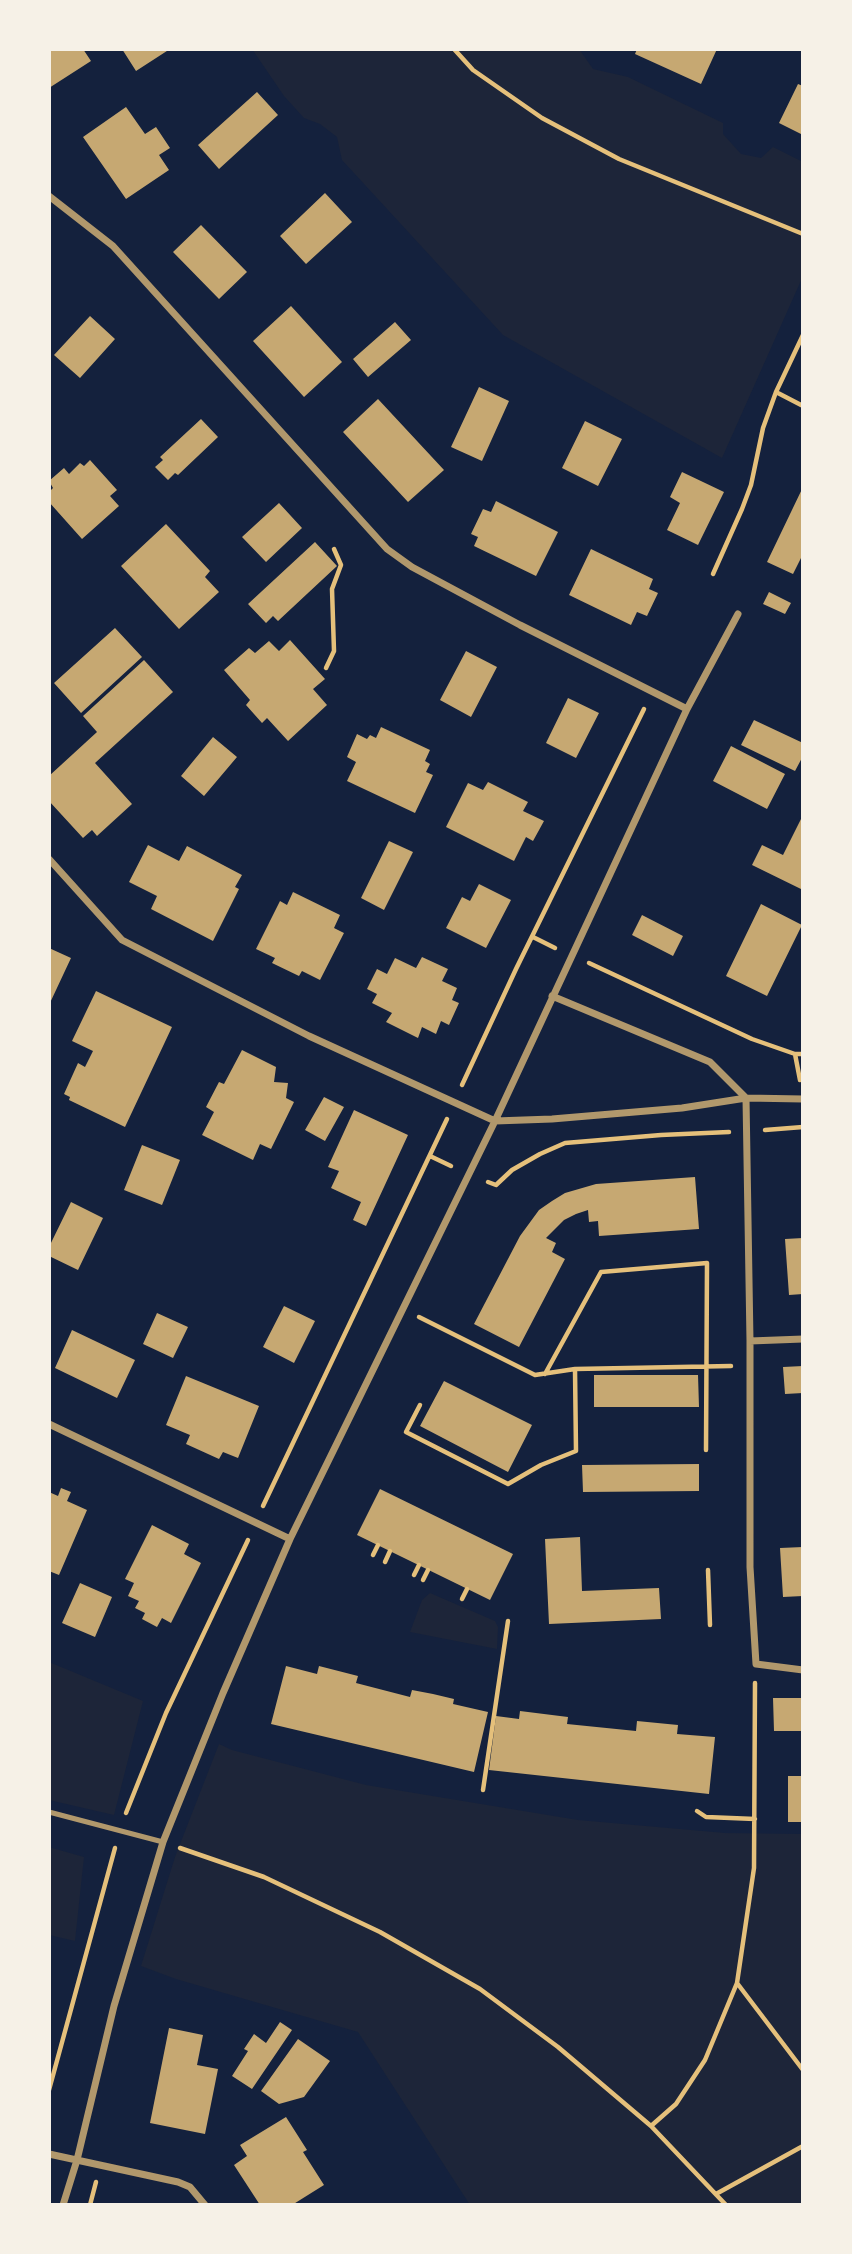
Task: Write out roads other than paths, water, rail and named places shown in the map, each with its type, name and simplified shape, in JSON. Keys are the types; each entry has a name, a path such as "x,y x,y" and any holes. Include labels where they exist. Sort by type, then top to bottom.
{"street":[{"path":"49,196 113,246 387,549 412,567 520,625 687,709"},
{"path":"63,2205 77,2160 114,2006 163,1842 222,1693 290,1539 495,1121 687,709 738,614"},
{"path":"49,859 122,940 309,1036 495,1121 682,1108 746,1098 803,1099"},
{"path":"552,996 710,1062 746,1098 750,1567 755,1664 803,1671"},
{"path":"750,1341 803,1339"},
{"path":"49,1424 290,1539"},
{"path":"49,2154 178,2182 190,2187 205,2205"}],"lane":[{"path":"49,1812 163,1842"}]}
